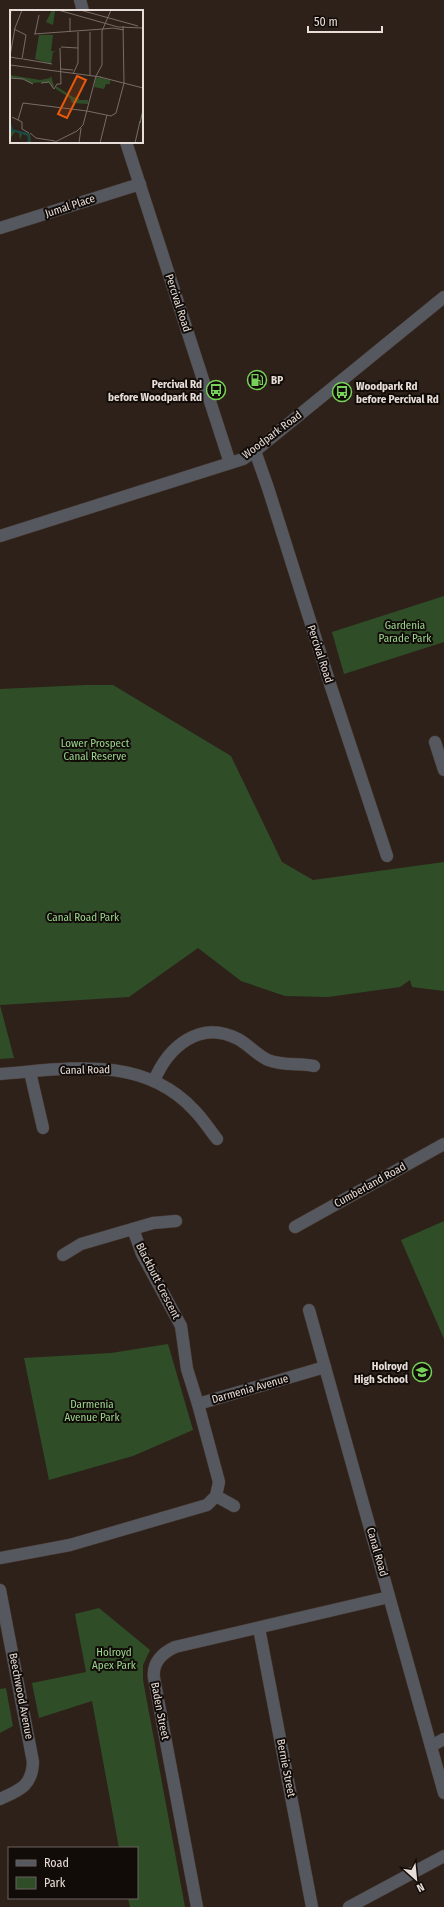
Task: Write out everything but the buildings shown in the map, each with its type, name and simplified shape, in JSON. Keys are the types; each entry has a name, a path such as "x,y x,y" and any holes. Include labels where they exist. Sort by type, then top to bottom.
{"street":[{"path":"80,0 83,10"},
{"name":"Percival Road","path":"126,143 230,464"},
{"name":"Jumal Place","path":"0,228 140,184"},
{"name":"Woodpark Road","path":"0,536 243,459 255,452 444,297"},
{"name":"Percival Road","path":"255,452 268,488 323,664 387,856"},
{"path":"435,742 444,770"},
{"path":"154,1081 160,1068 173,1050 188,1038 208,1032 226,1034 235,1037 273,1062 314,1066"},
{"name":"Canal Road","path":"0,1074 95,1068 127,1071 154,1081 179,1096 194,1110 217,1139"},
{"path":"30,1072 43,1128"},
{"name":"Cumberland Road","path":"295,1227 444,1144"},
{"name":"Blackbutt Crescent","path":"63,1255 81,1244 158,1222 176,1221"},
{"name":"Blackbutt Crescent","path":"133,1229 145,1258 181,1326 187,1369 198,1404"},
{"name":"Canal Road","path":"309,1310 444,1793"},
{"name":"Darmenia Avenue","path":"216,1496 219,1487 219,1477 198,1404 325,1367"},
{"path":"0,1558 70,1545 200,1508 207,1505 216,1496 234,1506"},
{"name":"Beechwood Avenue","path":"0,1590 4,1631 32,1756 32,1769 35,1780 0,1799"},
{"name":"Baden Street","path":"197,1907 154,1678 154,1668 161,1656 175,1647 390,1597"},
{"name":"Bernie Street","path":"259,1628 312,1907"},
{"path":"431,1746 444,1739"},
{"path":"350,1907 444,1856"}],"green space":[{"name":"Gardenia Parade Park","path":"444,596 444,642 344,674 332,632"},
{"name":"Lower Prospect Canal Reserve","path":"113,685 231,756 282,862 313,880 444,862 444,991 412,987 410,980 400,987 328,997 285,996 241,981 198,948 129,997 0,1005 0,689"},
{"path":"0,1005 14,1058 0,1059"},
{"path":"444,1221 444,1339 401,1240"},
{"name":"Darmenia Avenue Park","path":"168,1344 193,1430 133,1456 49,1480 24,1358 111,1353"},
{"name":"Holroyd Apex Park","path":"99,1608 150,1650 143,1665 143,1680 185,1907 130,1907 128,1899 138,1899 138,1847 119,1847 92,1701 39,1718 32,1683 86,1672 75,1614"},
{"path":"6,1688 13,1726 0,1733 0,1689"}],"place":[{"name":"BP","path":"257,380"},
{"name":"Percival Rd before Woodpark Rd","path":"216,390"},
{"name":"Woodpark Rd before Percival Rd","path":"342,392"},
{"name":"Holroyd High School","path":"422,1372"}],"park label":[{"name":"Canal Road Park","path":"83,917"}]}
